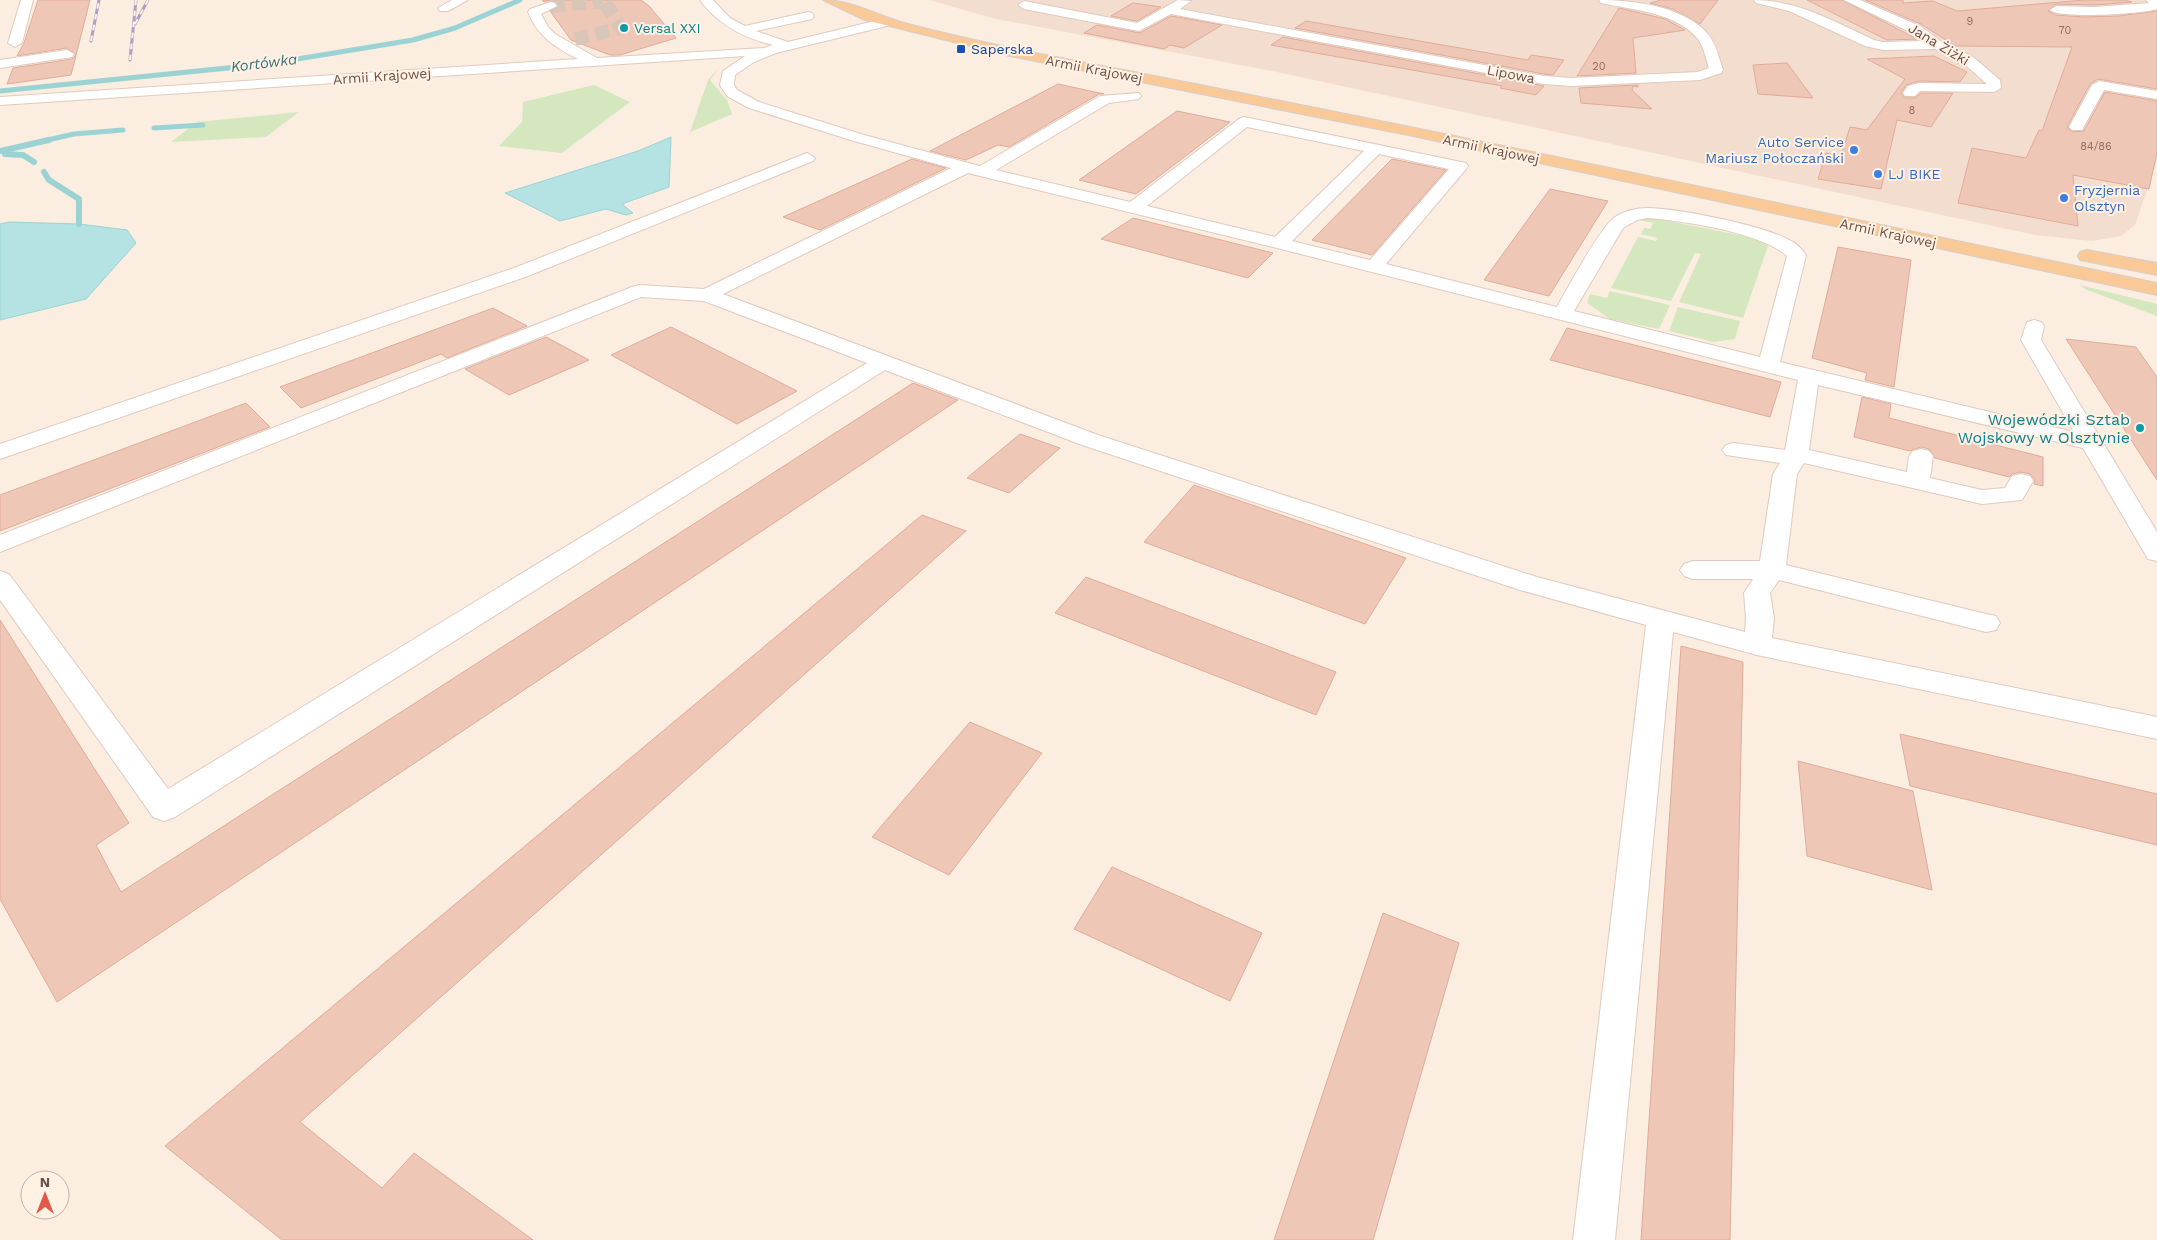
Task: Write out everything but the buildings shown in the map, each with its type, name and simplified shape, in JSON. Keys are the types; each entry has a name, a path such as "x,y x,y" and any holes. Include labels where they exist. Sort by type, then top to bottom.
{"main road":[{"name":"Armii Krajowej","path":"829,0 869,17 894,17 947,26 1073,55 1986,235"},
{"name":"Armii Krajowej","path":"894,17 1010,52 1475,146 2157,289"},
{"path":"2067,252 2157,269"}],"street":[{"path":"15,42 28,0"},
{"path":"444,8 462,0"},
{"path":"706,0 726,21 760,38 788,45 809,35 869,17"},
{"path":"1024,5 1139,27 1186,0"},
{"name":"Lipowa","path":"1168,10 1544,80 1572,82 1700,76 1716,70 1710,50 1703,38 1694,29 1649,10 1605,0"},
{"path":"1760,0 1793,8 1870,43 1883,46 1937,45"},
{"name":"Jana Żiżki","path":"1850,0 1896,19 1937,45 1968,60 1995,83 1994,88 1919,87 1913,89 1910,93"},
{"path":"2056,10 2094,11 2152,7 2157,3 2152,0"},
{"path":"551,6 534,12 541,27 558,42 595,62"},
{"path":"743,30 814,18 793,11"},
{"path":"894,17 765,50 740,64 728,74 726,82 732,93 754,105 858,138 975,170 1279,243 1768,366 2091,443"},
{"path":"558,42 575,39"},
{"name":"Armii Krajowej","path":"0,101 765,50"},
{"path":"0,64 67,54"},
{"path":"2078,127 2100,85 2157,95"},
{"path":"707,295 975,170 1106,99 1134,96"},
{"path":"1134,208 1244,122 1460,166"},
{"path":"1374,267 1475,146"},
{"path":"1279,243 1375,149"},
{"path":"0,452 521,272 807,158"},
{"path":"1562,314 1616,225 1626,217 1647,213 1760,235 1781,242 1796,254 1768,366"},
{"path":"0,544 640,291 707,295 1090,440 1529,584 1757,644 2157,728"},
{"path":"2034,326 2031,340 2157,553"},
{"path":"0,580 164,808 885,361"},
{"path":"1757,644 1760,618 1757,593 1772,570 1786,474 1796,456 1797,440 1809,376"},
{"path":"1734,450 1796,456 1982,498 2013,495 2021,481"},
{"path":"1917,482 1921,456"},
{"path":"1693,570 1772,570 1986,622"},
{"path":"1594,1240 1660,620"}],"shaded area":[{"path":"930,0 2157,0 2157,161 2135,225 2121,236 2092,241 2035,235 1277,72 992,18"}],"green space":[{"path":"720,67 710,80 727,100 732,114 690,132 708,80"},
{"path":"594,85 630,102 562,153 499,146 522,122 523,102"},
{"path":"299,112 266,137 171,142 197,122"},
{"path":"1648,217 1759,239 1768,246 1743,318 1679,302 1701,254 1695,253 1671,301 1611,288 1638,237 1656,241 1658,238 1641,234 1644,228 1650,229 1653,223 1634,219"},
{"path":"2080,285 2157,304 2157,316 2085,289"},
{"path":"1610,291 1670,305 1659,329 1610,319 1587,303 1590,294 1607,298"},
{"path":"1678,307 1740,321 1735,339 1714,342 1669,331"}],"water":[{"path":"671,137 669,187 622,204 633,213 626,215 606,209 560,221 505,193 638,151"},
{"path":"9,222 79,224 127,230 136,243 86,299 0,320 0,224"}],"waterway":[{"name":"Kortówka","path":"0,91 267,64 413,40 455,28 520,0"},
{"path":"154,128 203,125"},
{"path":"43,141 74,134 123,130"},
{"path":"0,151 49,140"},
{"path":"5,154 23,155 34,162"},
{"path":"44,172 49,180 79,199 79,224"}],"tunnel":[{"path":"575,39 621,28 603,0"},
{"path":"551,6 603,1"}],"railway":[{"path":"91,41 99,0"},
{"path":"130,60 136,0"},
{"path":"135,24 148,0"}],"place":[{"name":"Versal XXI","path":"624,28"},
{"name":"Saperska","path":"961,49"},
{"name":"Auto Service Mariusz Połoczański","path":"1854,150"},
{"name":"LJ BIKE","path":"1878,174"},
{"name":"Fryzjernia Olsztyn","path":"2064,198"},
{"name":"Wojewódzki Sztab Wojskowy w Olsztynie","path":"2140,428"}]}
